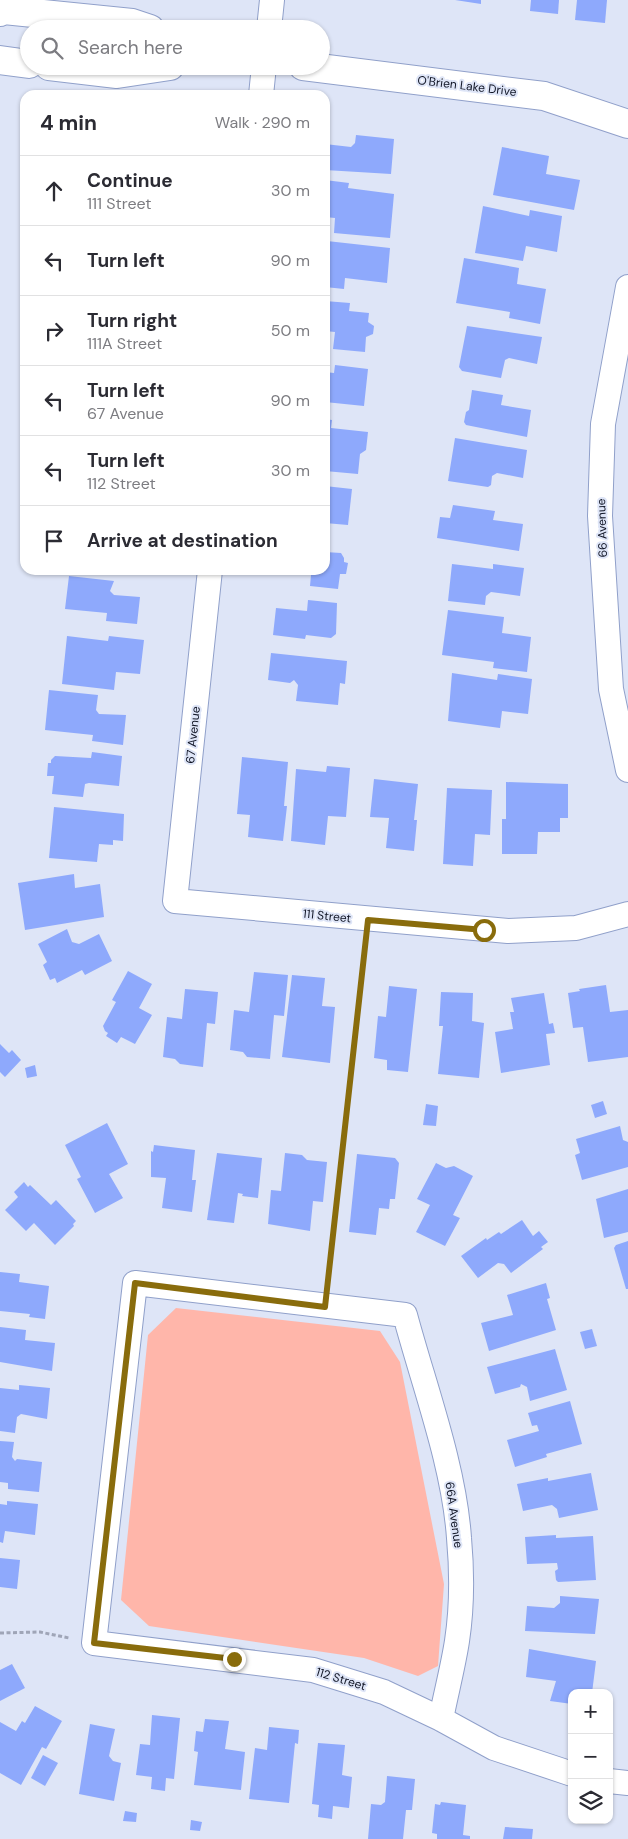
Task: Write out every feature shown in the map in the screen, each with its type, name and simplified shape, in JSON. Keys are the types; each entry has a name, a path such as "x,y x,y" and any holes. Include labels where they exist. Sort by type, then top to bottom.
{"street":[{"path":"269,20 272,0"},
{"path":"0,12 4,10 102,20"},
{"path":"0,60 20,63"},
{"name":"O'Brien Lake Drive","path":"330,69 544,96 587,108 628,124"},
{"path":"262,90 263,75"},
{"name":"66 Avenue","path":"628,287 603,424 600,516 610,689 628,770"},
{"name":"67 Avenue","path":"175,901 209,575"},
{"name":"111 Street","path":"175,901 508,932 576,928 628,914"},
{"path":"94,1643 135,1283 325,1307"},
{"name":"66A Avenue","path":"325,1307 405,1315 454,1498 459,1538 460,1596 457,1640 441,1719"},
{"name":"112 Street","path":"94,1643 313,1670 384,1692 441,1719 494,1748 568,1773"},
{"path":"613,1782 628,1783"}],"path":[{"path":"325,1307 368,920"},
{"path":"0,1634 40,1632 94,1643"}],"shaded area":[{"path":"176,1308 380,1331 400,1362 444,1584 438,1666 418,1676 364,1658 149,1626 121,1600 148,1335"}],"building":[{"path":"455,0 481,0 481,4"},
{"path":"531,0 559,0 558,14 530,11"},
{"path":"577,0 607,0 605,23 575,20"},
{"path":"356,135 394,139 391,174 330,170 330,145 351,147 355,143"},
{"path":"502,147 549,156 546,174 580,180 574,210 493,195"},
{"path":"330,181 349,183 348,188 394,194 390,238 334,233 335,218 330,218"},
{"path":"483,206 529,216 530,210 562,216 557,252 526,246 523,261 475,253"},
{"path":"330,241 390,248 387,283 345,278 344,289 330,288"},
{"path":"464,258 519,268 517,284 546,289 540,324 509,318 510,312 456,303"},
{"path":"330,301 350,303 349,311 369,313 368,322 374,326 373,334 366,337 365,352 333,349 335,332 330,332"},
{"path":"467,326 542,337 537,364 509,358 505,360 501,378 462,371 459,367"},
{"path":"335,365 368,369 364,406 330,403 330,373 334,373"},
{"path":"472,390 503,395 501,405 531,410 527,437 466,425 464,422 466,412 469,410"},
{"path":"330,420 332,420 331,428 368,432 366,450 360,454 358,474 330,471"},
{"path":"455,438 527,450 523,478 497,473 492,476 491,485 488,487 448,481"},
{"path":"330,487 352,489 348,525 330,523"},
{"path":"453,505 495,511 493,520 523,524 519,551 437,538 440,517 450,518"},
{"path":"330,552 341,553 344,562 348,563 346,574 340,574 338,589 310,586 311,575 330,575"},
{"path":"452,564 493,569 493,564 524,568 520,596 491,592 486,596 485,605 448,601"},
{"path":"69,576 114,581 110,591 114,595 140,597 137,624 106,621 107,613 65,609"},
{"path":"308,600 337,603 336,634 331,638 306,635 305,639 273,635 276,608 307,611"},
{"path":"448,610 504,617 502,633 531,637 527,672 493,668 494,662 442,655"},
{"path":"67,636 108,641 109,636 144,640 140,674 116,672 114,690 62,684"},
{"path":"271,653 347,661 345,684 340,683 338,705 296,701 298,685 294,680 290,683 268,680"},
{"path":"452,673 497,680 498,674 532,679 528,714 502,711 500,728 448,721"},
{"path":"49,690 98,695 96,710 99,714 126,715 123,745 92,741 93,735 45,730"},
{"path":"92,752 122,756 119,786 85,784 83,797 52,794 54,776 47,776 48,763 51,763 55,756 91,758"},
{"path":"242,757 288,762 284,806 287,806 283,841 248,837 250,815 237,814"},
{"path":"327,766 350,768 346,817 328,816 325,845 291,841 296,769 326,772"},
{"path":"374,779 418,784 414,820 417,820 414,851 386,848 389,818 370,817"},
{"path":"506,782 568,784 568,818 560,818 560,832 538,832 537,854 502,854 502,819 506,819"},
{"path":"447,788 492,790 490,835 475,834 473,866 443,864"},
{"path":"54,807 124,814 123,841 113,840 113,845 99,844 97,862 49,858"},
{"path":"74,874 75,888 100,884 104,917 25,930 18,883"},
{"path":"67,929 72,942 79,944 99,934 112,961 85,975 82,970 57,983 55,978 50,980 43,965 47,962 38,944"},
{"path":"128,971 152,984 139,1008 152,1015 135,1044 121,1037 117,1043 106,1036 108,1033 103,1026 116,1002 112,1000"},
{"path":"254,972 288,975 284,1016 274,1015 270,1059 247,1057 243,1052 230,1050 234,1010 249,1012"},
{"path":"292,975 325,978 322,1006 335,1007 330,1063 282,1057"},
{"path":"606,985 610,1012 628,1010 628,1057 588,1062 583,1027 573,1028 568,993 580,991 579,989"},
{"path":"389,986 417,989 408,1072 387,1070 387,1060 374,1058 378,1016 386,1017"},
{"path":"185,989 218,992 215,1024 207,1023 203,1067 180,1064 175,1059 163,1057 167,1017 182,1019"},
{"path":"441,992 473,993 472,1021 484,1023 479,1078 438,1074 443,1026 439,1026"},
{"path":"544,993 549,1024 553,1023 555,1033 546,1034 550,1065 501,1073 495,1032 513,1029 510,1012 514,1012 511,998"},
{"path":"0,1044 9,1053 12,1050 21,1060 5,1077 0,1072"},
{"path":"35,1065 37,1076 27,1078 25,1068"},
{"path":"603,1101 607,1114 595,1118 591,1105"},
{"path":"426,1104 438,1106 436,1126 423,1125"},
{"path":"107,1123 128,1164 109,1174 123,1198 95,1213 77,1179 81,1177 65,1145"},
{"path":"620,1126 623,1140 628,1142 628,1167 582,1180 575,1155 580,1153 576,1139"},
{"path":"154,1145 195,1150 192,1180 196,1180 192,1212 162,1208 166,1178 151,1177 151,1151 153,1152"},
{"path":"217,1153 262,1158 258,1198 242,1196 243,1194 238,1193 234,1223 207,1220"},
{"path":"285,1153 302,1155 307,1160 327,1162 323,1202 313,1201 310,1231 268,1224 271,1190 281,1191"},
{"path":"357,1154 395,1158 399,1163 395,1199 390,1199 389,1209 379,1208 376,1235 349,1232"},
{"path":"436,1163 446,1168 454,1166 473,1176 453,1215 460,1218 445,1246 416,1232 430,1205 417,1199"},
{"path":"24,1182 28,1187 30,1185 51,1205 56,1200 76,1221 73,1224 74,1226 55,1245 34,1223 26,1231 5,1210 18,1197 14,1192"},
{"path":"628,1189 628,1232 604,1238 596,1199"},
{"path":"522,1220 533,1236 539,1231 548,1242 541,1247 543,1249 511,1273 504,1264 498,1263 478,1278 461,1256 486,1238 487,1240 499,1232 501,1234"},
{"path":"628,1241 628,1289 626,1289 614,1248 616,1245"},
{"path":"0,1272 20,1274 19,1282 49,1286 45,1319 29,1317 30,1314 0,1311"},
{"path":"546,1283 550,1298 547,1299 556,1330 489,1351 481,1323 513,1315 507,1295"},
{"path":"0,1327 26,1330 25,1340 55,1343 52,1371 0,1362"},
{"path":"592,1329 597,1346 585,1349 580,1332"},
{"path":"555,1349 567,1390 530,1401 527,1387 521,1384 520,1387 495,1394 487,1367"},
{"path":"19,1385 50,1388 47,1419 21,1414 17,1417 15,1433 0,1431 0,1388 19,1390"},
{"path":"570,1401 582,1444 546,1454 547,1457 515,1467 507,1440 539,1431 537,1425 532,1426 528,1413"},
{"path":"0,1441 14,1442 12,1457 15,1461 17,1459 42,1462 39,1492 8,1489 8,1483 0,1482"},
{"path":"591,1473 598,1510 559,1518 557,1509 552,1505 523,1511 517,1484 548,1478 548,1481"},
{"path":"7,1501 38,1504 35,1535 5,1531 3,1543 0,1542 0,1504 7,1505"},
{"path":"556,1535 556,1538 593,1536 596,1580 558,1582 555,1571 558,1569 557,1563 527,1564 525,1537"},
{"path":"0,1558 20,1560 17,1589 0,1587"},
{"path":"560,1596 599,1599 595,1634 525,1631 527,1606 554,1608 560,1603"},
{"path":"529,1649 596,1661 592,1689 568,1689 568,1703 550,1701 556,1681 526,1677"},
{"path":"12,1664 25,1688 0,1701 0,1670"},
{"path":"35,1706 62,1721 46,1749 42,1747 21,1785 0,1773 0,1722 16,1731 22,1721 25,1723"},
{"path":"152,1715 180,1718 174,1779 166,1778 165,1791 151,1789 152,1777 136,1775 140,1744 150,1745"},
{"path":"205,1719 229,1721 225,1749 245,1752 241,1790 194,1785 198,1752 194,1751 196,1731 203,1732"},
{"path":"90,1724 115,1729 109,1756 113,1761 121,1763 114,1801 79,1794"},
{"path":"269,1727 299,1730 298,1744 295,1743 289,1803 249,1799 255,1748 267,1750"},
{"path":"318,1743 345,1745 342,1775 352,1777 349,1808 333,1806 332,1819 318,1817 319,1805 312,1804"},
{"path":"43,1755 58,1763 45,1786 31,1778"},
{"path":"387,1776 415,1779 412,1810 406,1810 403,1839 368,1839 371,1804 381,1805 385,1802"},
{"path":"441,1802 466,1805 463,1835 470,1836 470,1839 437,1839 437,1834 432,1833 435,1804 440,1805"},
{"path":"125,1811 137,1813 136,1822 123,1821"},
{"path":"191,1820 202,1822 200,1831 190,1830"},
{"path":"505,1827 533,1829 532,1839 503,1839"}],"route":[{"path":"234,1659 94,1643 135,1283 325,1307 368,920 484,930"}]}
